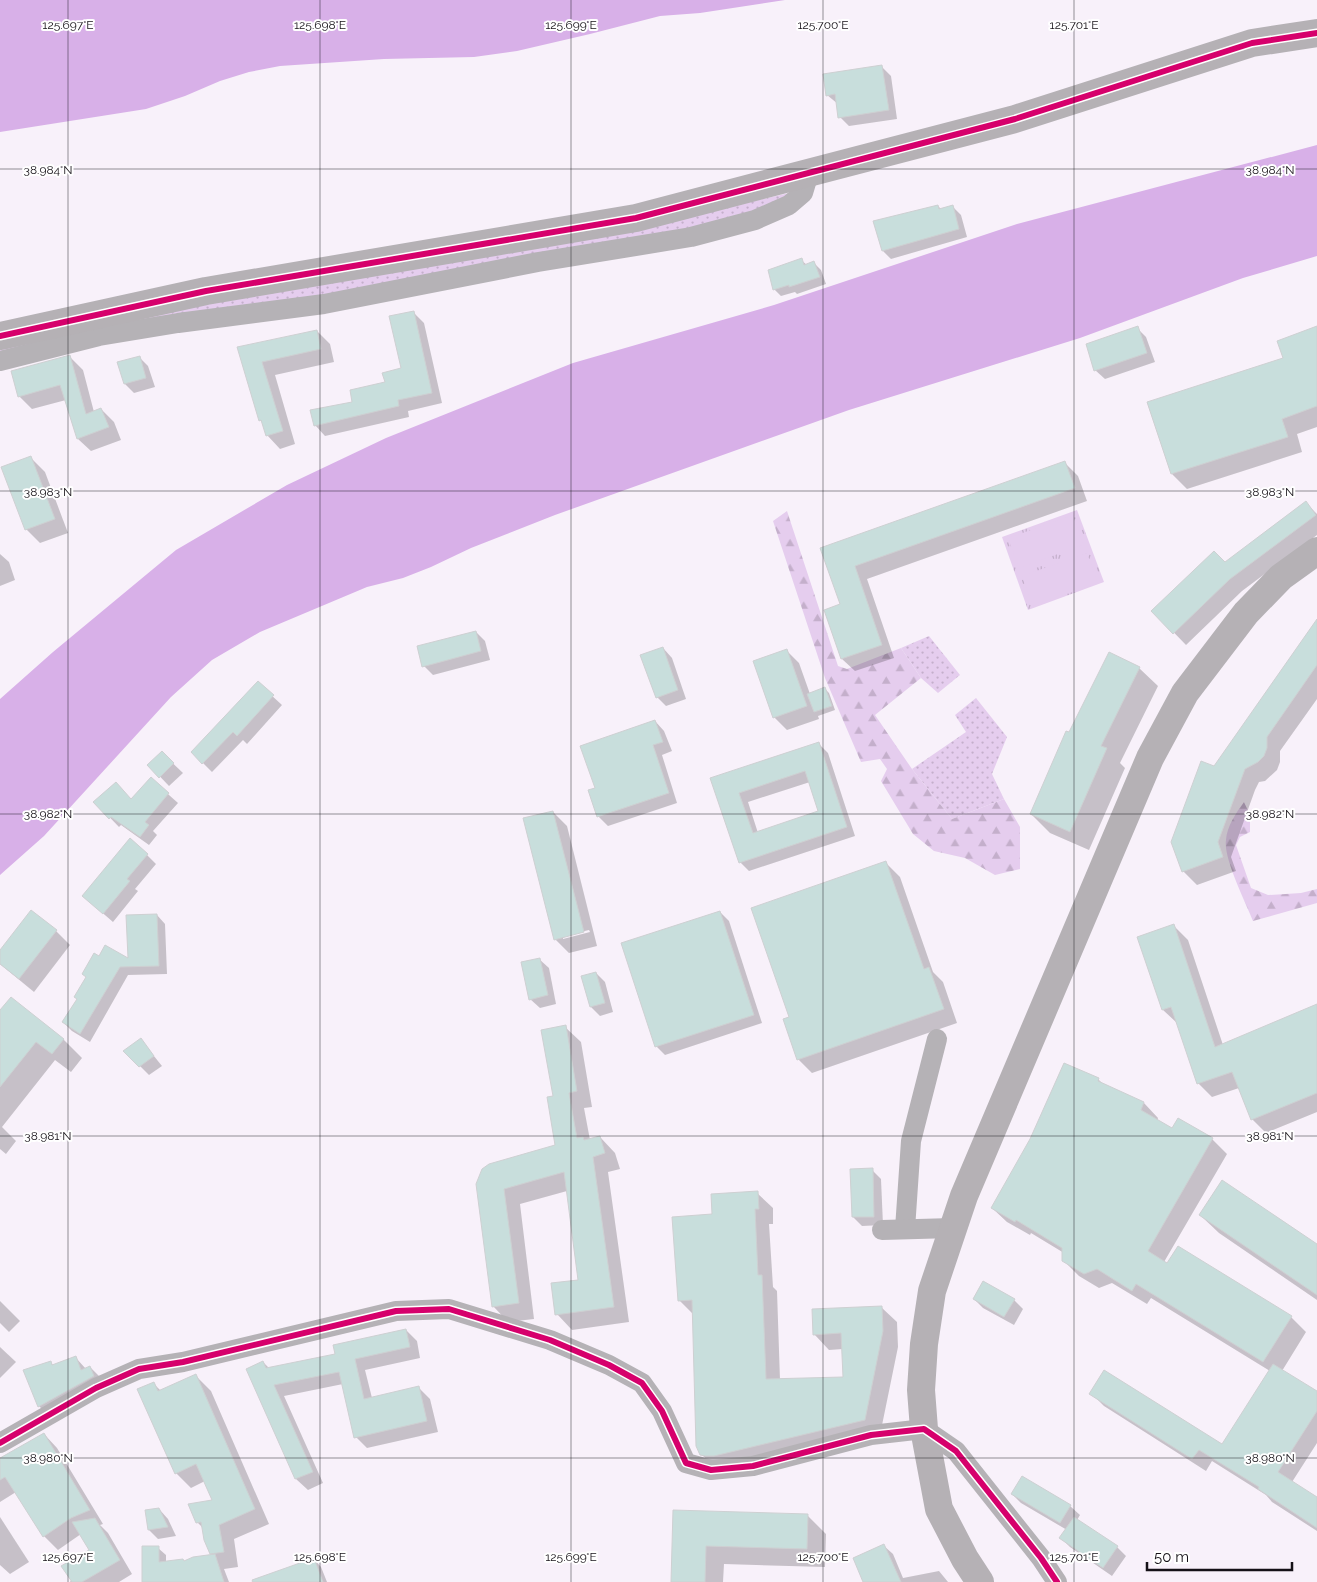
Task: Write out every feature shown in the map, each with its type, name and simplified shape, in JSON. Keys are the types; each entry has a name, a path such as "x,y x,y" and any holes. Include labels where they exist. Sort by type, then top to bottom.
{"street":[{"path":"0,336 206,291 636,218 1015,119 1252,43 1317,34"},
{"path":"0,361 99,336 178,323 324,304 538,262 691,238 755,220 789,205 803,193 810,173"},
{"path":"980,1582 965,1559 939,1509 924,1429 921,1390 924,1344 932,1291 964,1196 1150,758 1185,693 1246,613 1281,577 1317,551"},
{"path":"905,1229 911,1141 937,1038"},
{"path":"882,1230 953,1228"},
{"path":"0,1443 96,1388 139,1370 183,1362 396,1310 448,1309 550,1340 610,1365 642,1383 662,1411 686,1463 711,1470 753,1466 871,1435 924,1429 956,1451 1041,1558 1057,1582"}],"green space":[{"path":"789,193 788,198 725,223 0,356 0,347 195,306 588,239"},
{"path":"1077,510 1104,582 1028,610 1002,537"},
{"path":"787,511 838,666 847,669 901,648 921,678 875,715 912,769 952,819 1004,799 1020,827 1020,869 995,875 965,858 934,851 913,834 881,781 887,769 880,759 861,762 825,678 773,521"},
{"path":"1073,515 1083,545 1019,568 1008,538"},
{"path":"1087,553 1098,583 1033,606 1022,576"},
{"path":"929,636 960,675 938,693 921,678 901,648"},
{"path":"976,698 1007,737 992,774 1004,799 952,819 912,769 966,732 955,715"},
{"path":"1244,802 1250,815 1250,832 1240,837 1236,845 1251,888 1268,895 1301,893 1317,889 1317,903 1253,921 1231,869 1226,848 1230,825"}],"shaded area":[{"path":"0,0 785,0 700,13 660,16 517,51 474,57 384,59 280,66 249,72 220,81 185,96 146,109 0,132"},
{"path":"1317,145 1317,256 1243,278 1080,338 849,410 555,515 471,548 431,567 403,578 367,587 260,632 212,660 171,697 44,836 0,875 0,699 53,652 176,550 287,485 386,438 573,363 774,305 1017,224"}],"building":[{"path":"882,65 889,110 838,118 835,94 826,96 823,74"},
{"path":"938,205 939,209 953,205 959,229 882,251 873,221"},
{"path":"802,258 804,265 814,261 820,277 773,290 768,270"},
{"path":"414,311 432,393 398,400 399,406 314,426 310,410 352,402 350,390 385,382 382,373 401,368 389,316"},
{"path":"1138,326 1147,353 1094,371 1086,344"},
{"path":"1317,326 1317,406 1282,419 1288,437 1171,474 1147,402 1283,358 1277,341"},
{"path":"317,330 321,349 262,362 283,431 266,436 261,420 259,421 237,347"},
{"path":"70,355 86,414 101,408 109,427 77,439 60,385 18,397 11,371"},
{"path":"140,356 146,378 124,384 117,362"},
{"path":"31,456 55,519 25,530 1,467"},
{"path":"1065,461 1075,488 855,566 882,645 841,659 824,610 840,604 820,548"},
{"path":"1306,501 1316,515 1230,579 1173,634 1151,611 1214,551 1225,562"},
{"path":"1317,619 1317,665 1267,737 1267,748 1264,756 1258,762 1245,769 1218,842 1223,857 1182,872 1171,842 1201,761 1214,766"},
{"path":"476,631 481,651 422,667 417,646"},
{"path":"663,647 678,690 656,698 640,655"},
{"path":"787,649 807,706 773,718 753,661"},
{"path":"1109,652 1140,667 1101,746 1107,748 1070,832 1030,814 1066,731 1069,732"},
{"path":"258,681 274,695 237,736 233,732 202,764 191,752"},
{"path":"825,687 832,706 814,712 807,694"},
{"path":"655,720 663,742 653,745 669,793 597,817 588,790 595,788 580,746"},
{"path":"819,742 847,827 739,863 710,778","holes":["805,771 818,811 753,833 739,793"]},
{"path":"162,751 174,763 159,778 147,765"},
{"path":"151,777 169,793 145,822 149,825 140,837 111,817 109,819 93,802 116,782 131,799"},
{"path":"553,811 584,932 554,940 523,818"},
{"path":"130,838 148,854 127,879 130,881 103,914 82,896"},
{"path":"886,861 924,969 929,967 944,1009 797,1060 783,1019 789,1017 751,908"},
{"path":"31,910 57,930 19,979 0,964 0,950"},
{"path":"720,911 754,1015 655,1047 621,943"},
{"path":"157,914 159,966 120,967 80,1034 62,1022 77,999 74,997 86,977 82,974 94,953 99,956 105,945 128,958 126,915"},
{"path":"1174,924 1215,1047 1317,1004 1317,1093 1251,1120 1232,1072 1197,1084 1171,1007 1162,1010 1137,937"},
{"path":"540,958 548,995 529,1000 521,962"},
{"path":"596,972 605,1003 590,1007 581,976"},
{"path":"11,997 64,1039 52,1054 36,1042 0,1087 0,1010"},
{"path":"566,1025 577,1091 569,1093 577,1138 583,1137 584,1140 600,1136 605,1153 593,1157 614,1307 555,1315 551,1283 578,1280 564,1172 504,1189 519,1303 492,1307 476,1184 482,1169 489,1164 555,1145 547,1097 553,1096 541,1030"},
{"path":"141,1038 154,1056 139,1067 123,1051"},
{"path":"1064,1063 1099,1078 1098,1081 1144,1102 1141,1110 1172,1128 1178,1118 1213,1138 1148,1251 1167,1263 1178,1246 1292,1316 1263,1362 1136,1284 1132,1291 1097,1269 1084,1274 1062,1261 1062,1248 1016,1220 1015,1222 991,1208 1030,1139"},
{"path":"873,1168 874,1217 852,1217 850,1169"},
{"path":"1222,1180 1317,1244 1317,1295 1199,1215"},
{"path":"758,1191 759,1209 755,1209 758,1275 762,1275 766,1379 843,1377 841,1333 813,1335 812,1309 882,1306 883,1331 865,1420 714,1456 700,1455 696,1446 692,1300 678,1301 672,1217 712,1214 711,1194"},
{"path":"983,1281 1015,1299 1004,1317 973,1299"},
{"path":"406,1329 410,1347 355,1359 364,1399 419,1386 427,1421 354,1438 339,1372 274,1385 313,1472 295,1479 246,1369 263,1361 266,1368 335,1354 333,1345"},
{"path":"76,1356 81,1370 90,1366 94,1376 38,1407 23,1370 51,1361 52,1365"},
{"path":"1273,1364 1317,1391 1317,1411 1278,1472 1317,1497 1317,1528 1258,1489 1259,1487 1199,1450 1192,1459 1089,1394 1104,1370 1222,1444"},
{"path":"196,1374 255,1509 219,1525 224,1552 210,1554 204,1540 201,1522 196,1523 188,1504 212,1500 196,1464 175,1474 137,1389 154,1382 158,1391"},
{"path":"44,1433 90,1510 71,1518 43,1537 5,1477 0,1480 0,1458"},
{"path":"1022,1476 1071,1505 1060,1523 1011,1494"},
{"path":"159,1508 168,1527 148,1530 145,1510"},
{"path":"673,1510 808,1514 807,1549 706,1546 705,1582 671,1582"},
{"path":"1074,1517 1118,1546 1103,1568 1059,1538"},
{"path":"95,1518 120,1560 82,1582 72,1582 61,1566 89,1550 72,1522"},
{"path":"884,1544 901,1582 863,1582 853,1558"},
{"path":"142,1546 159,1546 159,1562 183,1559 184,1561 193,1557 215,1554 224,1582 142,1582"},
{"path":"314,1558 323,1582 253,1582 252,1580"}],"cycle path":[{"path":"0,336 206,291 636,218 1015,119 1252,43 1317,33"},
{"path":"0,1443 96,1388 139,1369 183,1362 396,1311 449,1309 550,1340 609,1365 642,1383 662,1411 686,1463 711,1470 753,1466 871,1435 924,1429 956,1451 1041,1558 1057,1582"}]}
